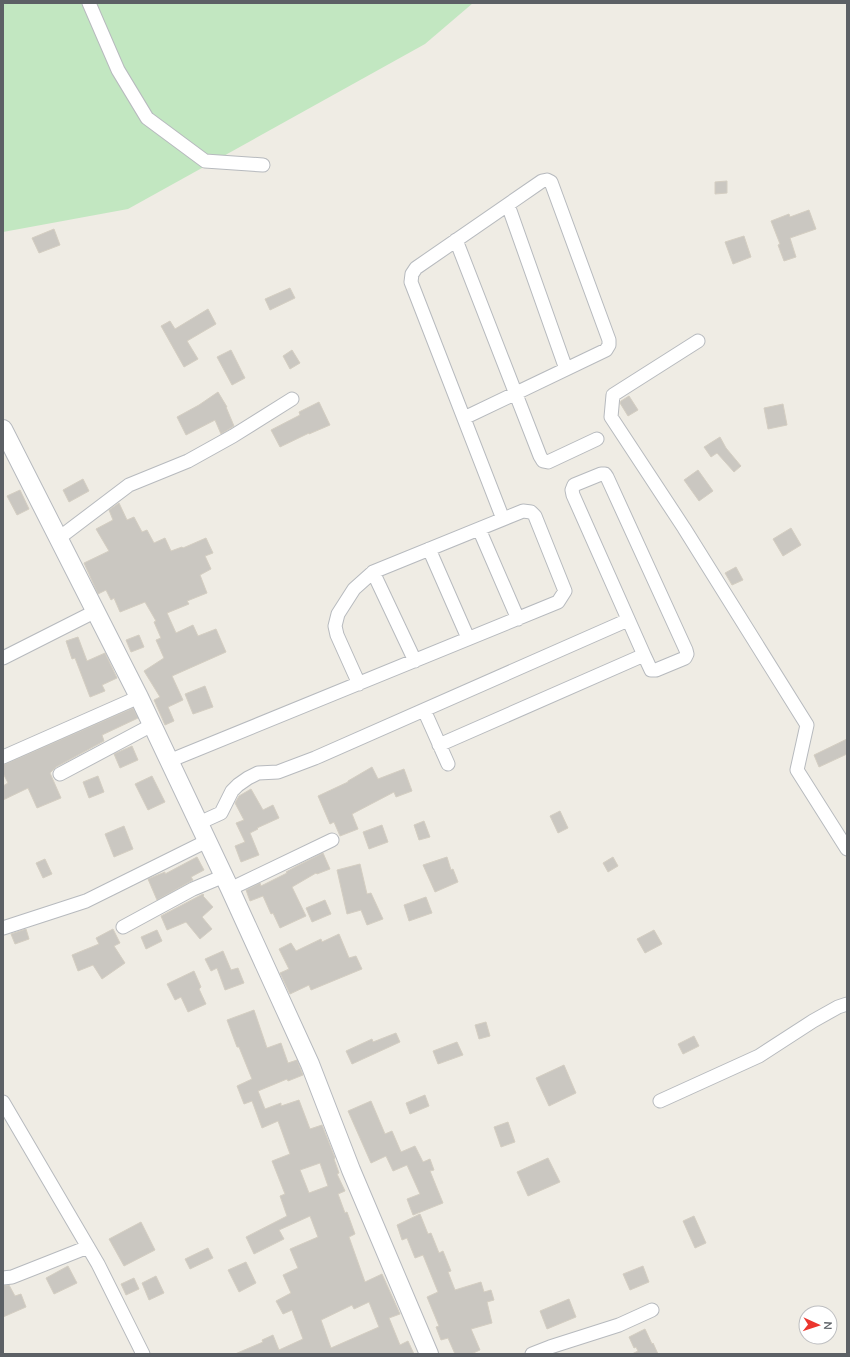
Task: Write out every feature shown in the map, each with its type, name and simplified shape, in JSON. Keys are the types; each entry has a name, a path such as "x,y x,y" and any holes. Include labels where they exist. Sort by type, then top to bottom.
{"street":[{"path":"89,3 118,70 147,118 205,162 263,165"},
{"path":"464,418 606,350 609,345 609,340 551,182 547,180 542,181 456,240 416,268 412,274 411,282 503,519"},
{"path":"508,205 566,369"},
{"path":"456,240 515,394 543,461 548,462 596,439"},
{"path":"698,341 614,395 611,417 684,528 807,725 797,770 847,848"},
{"path":"59,538 129,485 188,461 233,436 292,399"},
{"path":"3,429 139,697 227,882 310,1064 351,1170 429,1354"},
{"path":"601,474 605,474 607,477 686,650 687,654 685,658 656,670 651,670 628,620 572,490 574,485 601,474"},
{"path":"169,761 359,684 415,661 468,638 558,602 565,591 535,516 531,512 523,510 373,572 354,589 338,614 335,626 359,684"},
{"path":"479,529 518,619"},
{"path":"429,549 468,638"},
{"path":"373,572 415,661"},
{"path":"3,658 96,611"},
{"path":"199,823 221,813 232,791 238,784 258,773 278,772 315,758 628,620"},
{"path":"439,745 644,656"},
{"path":"3,757 139,697"},
{"path":"424,710 448,764"},
{"path":"60,774 152,725"},
{"path":"123,927 194,889 227,882 332,840"},
{"path":"3,928 86,901 207,841"},
{"path":"660,1101 759,1056 838,1007 847,1004"},
{"path":"3,1102 88,1247 143,1354"},
{"path":"3,1278 12,1277 88,1247"},
{"path":"532,1354 619,1325 652,1310"}],"green space":[{"path":"3,3 473,3 425,44 128,209 3,232"}],"building":[{"path":"727,181 727,193 715,194 715,182"},
{"path":"809,210 816,229 790,238 796,257 784,261 778,245 780,244 771,221 789,214 790,217"},
{"path":"54,229 60,245 39,253 32,238"},
{"path":"744,236 751,257 733,264 725,242"},
{"path":"290,288 295,298 270,310 265,299"},
{"path":"208,309 216,324 187,341 198,359 184,367 161,326 170,321 175,329"},
{"path":"231,350 245,378 232,385 217,357"},
{"path":"292,350 300,363 290,369 283,356"},
{"path":"218,392 227,407 234,426 221,434 215,420 186,435 177,417 199,405"},
{"path":"629,396 638,410 628,416 620,403"},
{"path":"319,402 330,425 280,447 271,430 300,415 299,412"},
{"path":"783,404 787,425 768,429 764,408"},
{"path":"720,437 726,448 741,466 734,472 717,453 711,457 704,447"},
{"path":"698,470 713,491 699,501 684,480"},
{"path":"83,479 89,491 69,502 63,490"},
{"path":"20,490 29,509 17,515 7,496"},
{"path":"119,503 127,520 134,517 142,532 147,530 154,543 165,538 171,551 182,547 183,548 206,538 213,553 205,556 211,569 200,575 207,593 187,601 189,604 167,613 176,633 193,625 198,636 216,629 226,652 172,676 183,700 168,707 174,721 165,725 154,700 160,697 144,671 164,658 156,640 161,638 154,622 156,621 145,602 120,612 114,598 111,600 106,590 98,594 84,563 109,551 96,529 113,520 109,510"},
{"path":"791,528 801,545 783,556 773,539"},
{"path":"736,567 743,580 732,585 725,573"},
{"path":"139,635 144,647 131,652 126,640"},
{"path":"78,637 87,661 105,653 117,678 102,685 105,691 90,697 75,658 72,659 66,641"},
{"path":"205,686 213,707 193,714 185,694"},
{"path":"133,708 138,718 102,735 104,741 56,767 50,773 61,798 37,808 28,788 3,800 3,786 8,783 3,773 3,765"},
{"path":"847,739 847,754 819,767 814,755"},
{"path":"132,746 138,760 120,768 114,754"},
{"path":"372,767 378,779 404,769 412,791 396,797 394,792 352,814 358,829 340,836 334,822 330,824 318,796 348,782"},
{"path":"98,776 104,792 89,798 83,782"},
{"path":"152,776 165,802 148,810 135,784"},
{"path":"251,789 263,810 273,805 279,818 257,828 258,829 250,833 259,855 241,862 235,846 245,842 236,823 244,820 235,803 239,796"},
{"path":"560,811 568,828 558,833 550,816"},
{"path":"424,821 430,837 419,840 414,825"},
{"path":"382,825 388,842 369,849 363,832"},
{"path":"124,826 133,849 114,857 105,834"},
{"path":"323,853 330,869 317,874 316,873 292,887 306,916 280,928 273,913 271,914 263,896 250,901 246,890 260,883 261,886"},
{"path":"197,857 204,870 191,877 193,880 157,900 148,879 165,872 165,874"},
{"path":"447,857 451,870 453,869 458,882 435,892 423,865"},
{"path":"613,857 618,866 608,872 603,863"},
{"path":"45,859 52,874 43,878 36,863"},
{"path":"360,864 367,894 371,893 383,919 367,925 361,910 347,914 337,870"},
{"path":"203,894 203,896 213,907 202,917 212,929 200,939 186,922 167,930 161,916"},
{"path":"426,897 432,913 409,921 404,905"},
{"path":"325,900 331,914 312,922 306,908"},
{"path":"26,929 29,939 15,944 11,934"},
{"path":"113,929 120,943 114,946 125,963 102,979 93,965 78,971 72,955 99,944 96,938"},
{"path":"157,930 162,941 146,949 141,937"},
{"path":"654,930 662,944 645,953 637,939"},
{"path":"339,934 349,958 356,956 362,969 311,990 309,985 290,994 280,973 289,969 279,949 291,943 296,951 321,939 322,942"},
{"path":"223,951 231,970 238,968 244,983 225,990 217,968 211,971 205,959"},
{"path":"194,971 201,987 199,989 206,1004 188,1012 181,997 175,1000 167,984"},
{"path":"254,1010 267,1048 281,1043 288,1063 297,1060 303,1075 288,1081 287,1079 258,1091 265,1109 281,1103 281,1106 299,1100 310,1129 322,1125 335,1158 334,1159 339,1173 337,1174 345,1191 338,1194 345,1213 347,1212 355,1234 349,1237 365,1282 382,1274 400,1314 389,1318 400,1345 408,1341 414,1354 235,1354 263,1342 262,1340 273,1335 279,1350 303,1339 292,1310 283,1314 276,1301 291,1293 283,1275 298,1268 290,1249 318,1237 310,1216 279,1230 284,1239 254,1254 246,1237 287,1216 280,1196 285,1194 272,1161 290,1154 278,1121 262,1128 252,1101 244,1104 237,1086 252,1079 239,1047 237,1047 227,1020","holes":["320,1163 328,1186 309,1193 300,1170","369,1302 379,1327 331,1348 321,1320 352,1305 354,1309"]},
{"path":"486,1022 490,1036 479,1039 475,1025"},
{"path":"396,1033 400,1042 352,1064 346,1051 372,1039 373,1042"},
{"path":"694,1036 699,1046 683,1054 678,1044"},
{"path":"457,1042 463,1055 438,1064 433,1051"},
{"path":"564,1065 576,1093 549,1106 536,1078"},
{"path":"425,1095 429,1106 410,1114 406,1103"},
{"path":"371,1101 385,1134 392,1131 401,1152 415,1146 423,1162 430,1159 434,1170 430,1171 443,1203 413,1215 407,1199 420,1194 407,1165 393,1171 386,1156 371,1163 348,1111"},
{"path":"508,1122 515,1142 501,1147 494,1127"},
{"path":"548,1158 560,1182 528,1196 517,1172"},
{"path":"420,1214 428,1234 431,1233 439,1253 443,1251 451,1271 448,1272 455,1290 481,1282 484,1292 491,1290 494,1300 487,1302 492,1323 471,1329 480,1350 471,1354 455,1354 448,1338 441,1340 436,1327 439,1326 427,1297 438,1292 423,1255 415,1258 407,1238 402,1240 397,1225"},
{"path":"694,1216 706,1243 695,1248 683,1221"},
{"path":"141,1222 155,1250 124,1266 109,1239"},
{"path":"208,1248 213,1258 190,1269 185,1259"},
{"path":"246,1262 256,1283 239,1292 228,1270"},
{"path":"68,1266 77,1283 54,1294 46,1278"},
{"path":"643,1266 649,1282 630,1290 623,1274"},
{"path":"156,1276 164,1293 149,1300 142,1283"},
{"path":"134,1278 139,1289 126,1295 121,1284"},
{"path":"9,1285 15,1296 21,1294 26,1307 3,1317 3,1286"},
{"path":"569,1299 576,1317 547,1329 540,1311"},
{"path":"645,1329 658,1354 632,1354 638,1351 636,1347 634,1348 629,1337"}]}
